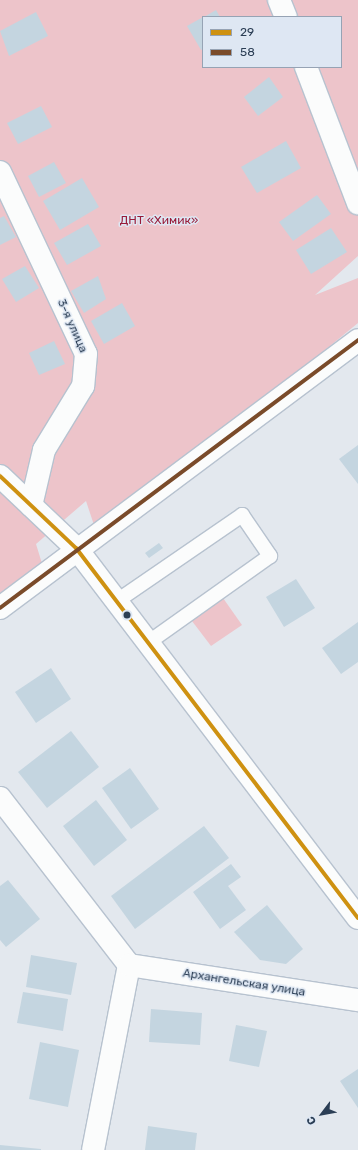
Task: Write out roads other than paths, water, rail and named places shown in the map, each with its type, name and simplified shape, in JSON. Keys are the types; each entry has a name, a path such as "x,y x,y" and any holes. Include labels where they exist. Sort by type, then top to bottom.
{"street":[{"path":"279,0 286,16"},
{"path":"306,68 358,203"},
{"name":"3-я улица","path":"0,172 86,354 83,386 44,450 31,506"},
{"path":"0,608 76,548 358,340"},
{"path":"0,476 76,548 358,918"},
{"path":"0,798 129,965 93,1150"},
{"name":"Архангельская улица","path":"129,965 358,1000"}],"lane":[{"path":"117,600 242,515 270,556 149,642"}],"park label":[{"name":"ДНТ «Химик»","path":"159,221"}]}
